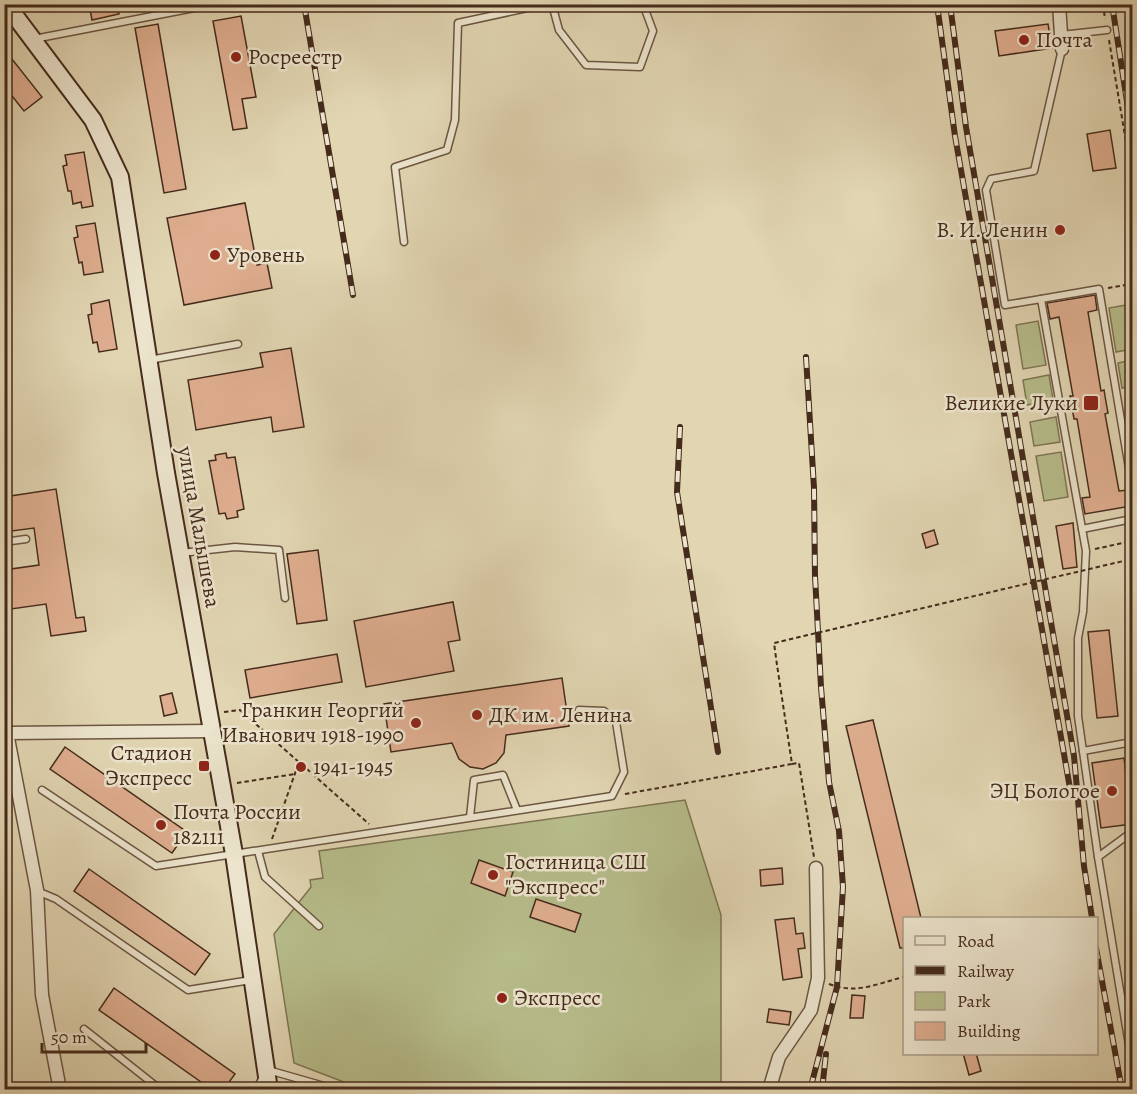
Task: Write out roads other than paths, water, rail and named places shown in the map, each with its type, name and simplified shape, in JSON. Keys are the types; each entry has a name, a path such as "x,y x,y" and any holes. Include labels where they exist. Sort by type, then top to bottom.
{"street":[{"name":"улица Малышева","path":"6,4 93,120 120,177 180,553 234,854 269,1089"},
{"path":"1059,4 1062,49"},
{"path":"60,1089 42,996 37,890 6,731 210,723"},
{"path":"769,1089 779,1057 810,1010 818,978 816,868"}],"lane":[{"path":"404,242 395,167 447,150 455,120 458,23 546,4"},
{"path":"552,4 559,30 586,65 640,67 652,31 643,4"},
{"path":"33,39 194,8"},
{"path":"1061,34 1107,30"},
{"path":"1062,49 1034,171 991,179 986,190 1005,305 1099,289 1132,486"},
{"path":"1041,299 1086,550 1083,612 1078,638 1078,716 1098,857 1132,1063"},
{"path":"148,360 238,344"},
{"path":"1083,530 1132,519"},
{"path":"4,542 26,539"},
{"path":"180,553 235,547 279,550 285,598"},
{"path":"42,790 156,866 258,851 612,796 624,772 615,722 604,711 579,710"},
{"path":"1083,751 1132,742 1132,754"},
{"path":"470,817 474,780 502,775 517,810"},
{"path":"1098,857 1132,832"},
{"path":"258,851 265,878 320,927"},
{"path":"37,890 56,899 188,990 253,980"},
{"path":"1123,1007 1132,1006"},
{"path":"84,1029 161,1089"},
{"path":"256,1089 266,1070 338,1089"}],"railway":[{"path":"304,4 353,295"},
{"path":"937,4 955,136 1071,794"},
{"path":"950,4 966,127 1074,756 1084,866 1092,917"},
{"path":"1112,4 1132,134"},
{"path":"806,357 814,488 815,576 821,687 829,782 839,831 843,887 837,987 810,1090"},
{"path":"680,427 677,492 718,752"},
{"path":"1098,959 1122,1090"},
{"path":"822,1090 826,1054"}],"place":[{"name":"Почта","path":"1024,40"},
{"name":"Росреестр","path":"236,57"},
{"name":"В. И. Ленин","path":"1060,230"},
{"name":"Уровень","path":"215,255"},
{"name":"Великие Луки","path":"1091,403"},
{"name":"ДК им. Ленина","path":"477,715"},
{"name":"Гранкин Георгий Иванович 1918-1990","path":"416,723"},
{"name":"Стадион Экспресс","path":"204,766"},
{"name":"1941-1945","path":"301,767"},
{"name":"ЭЦ Бологое","path":"1112,791"},
{"name":"Почта России 182111","path":"161,825"},
{"name":"Гостиница СШ \"Экспресс\"","path":"493,875"},
{"name":"Экспресс","path":"502,998"}]}
